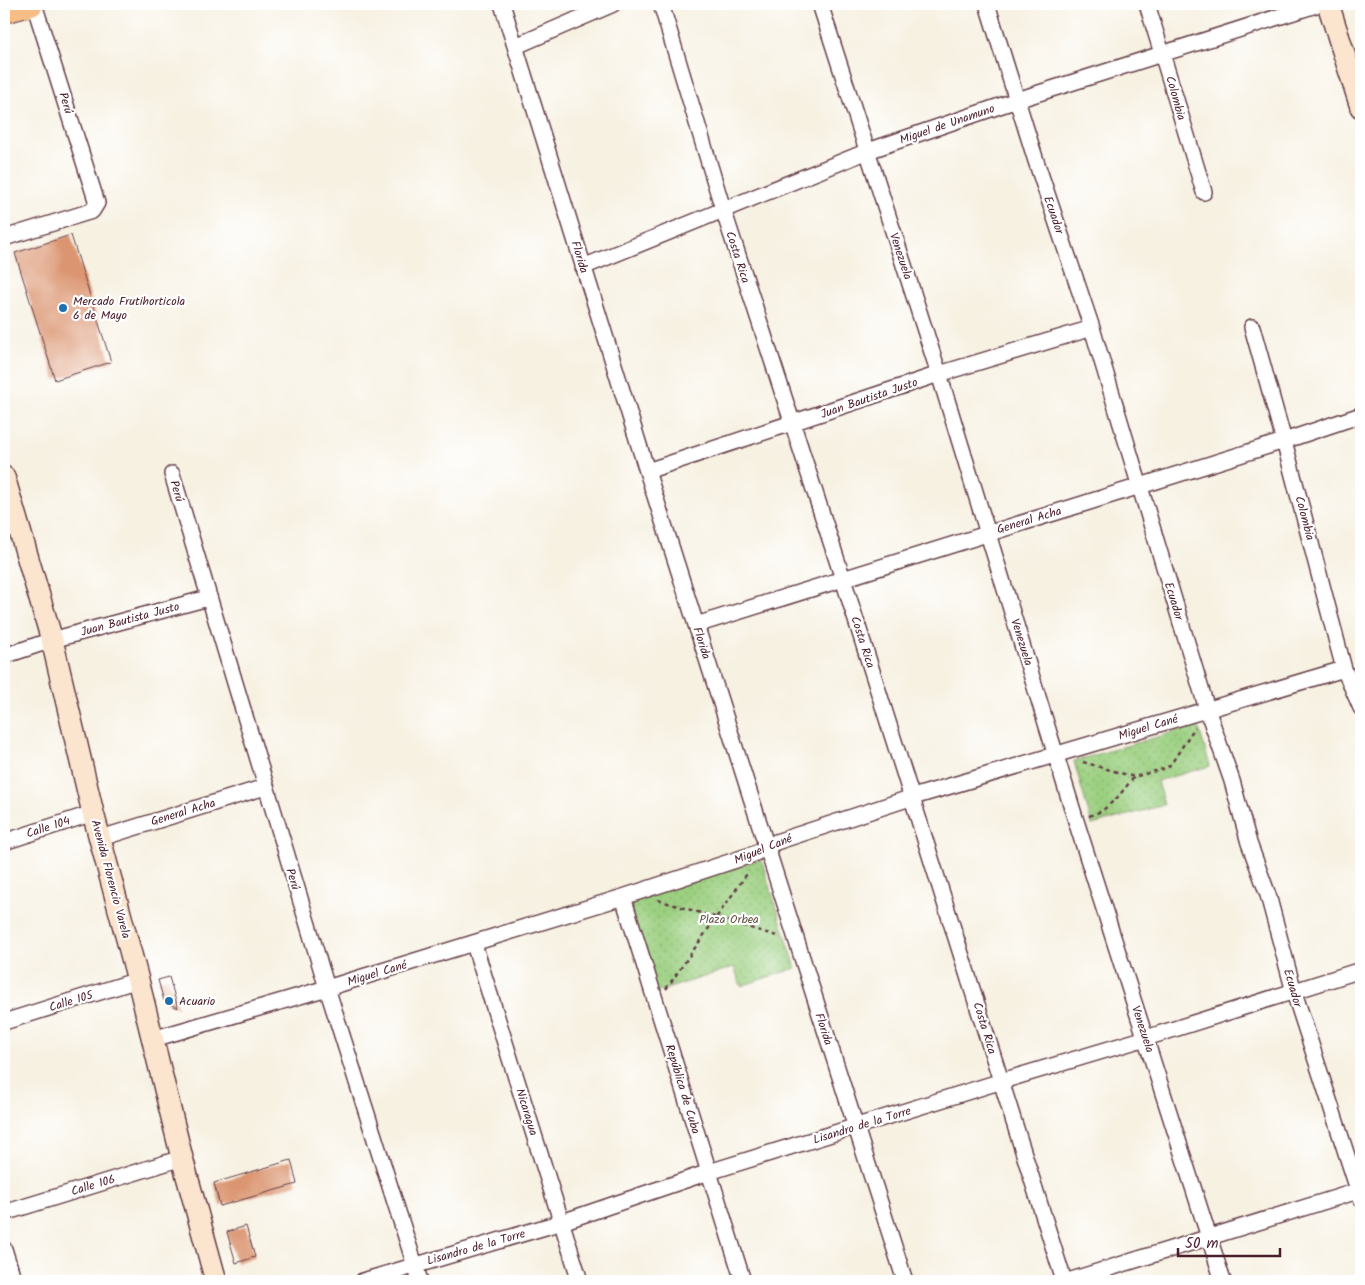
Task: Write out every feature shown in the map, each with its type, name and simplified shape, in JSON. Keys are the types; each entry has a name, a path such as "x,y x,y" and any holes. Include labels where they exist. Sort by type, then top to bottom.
{"main road":[{"path":"4,11 32,4"},
{"path":"1328,4 1361,107"},
{"name":"Avenida Florencio Varela","path":"4,477 52,640 93,813 138,980 182,1158 216,1281"}],"street":[{"name":"Perú","path":"4,238 92,211 97,203 32,4"},
{"name":"Florida","path":"502,4 647,471 905,1281"},
{"path":"516,46 613,4"},
{"name":"Costa Rica","path":"661,4 723,209 843,579 1064,1281"},
{"name":"Venezuela","path":"820,4 939,374 1076,821 1222,1281"},
{"name":"Ecuador","path":"986,4 1092,328 1207,709 1232,780 1249,843 1268,895 1294,992 1360,1193"},
{"name":"Colombia","path":"1147,4 1204,192"},
{"name":"Miguel de Unamuno","path":"583,267 868,151 1017,100 1319,4"},
{"name":"Colombia","path":"1252,327 1344,669 1361,708"},
{"name":"Juan Bautista Justo","path":"647,471 939,374 1092,328"},
{"name":"General Acha","path":"696,624 1284,441 1361,415"},
{"name":"Perú","path":"172,474 265,787 420,1281"},
{"name":"Juan Bautista Justo","path":"4,656 52,640 208,598"},
{"name":"Miguel Cané","path":"153,1039 474,944 629,895 754,854 776,842 912,797 1344,669"},
{"name":"General Acha","path":"101,838 265,787"},
{"name":"Calle 104","path":"4,842 93,813"},
{"name":"República de Cuba","path":"629,895 657,1002 744,1281"},
{"name":"Nicaragua","path":"474,944 580,1281"},
{"name":"Lisandro de la Torre","path":"363,1281 562,1222 709,1172 1361,970"},
{"name":"Calle 105","path":"4,1022 138,980"},
{"name":"Calle 106","path":"4,1213 182,1158"},
{"path":"1068,1281 1360,1193"},
{"path":"4,1248 14,1281"}],"path":[{"path":"1082,762 1134,777 1166,768 1171,764 1207,709"},
{"path":"1076,821 1102,811 1117,798 1134,777"},
{"path":"657,1002 715,917 750,870"},
{"path":"629,895 715,917 796,942"}],"green space":[{"path":"1198,725 1210,766 1157,781 1164,805 1092,825 1074,761"},
{"name":"Plaza Orbea","path":"761,859 796,968 741,986 734,967 654,993 629,902"}],"building":[{"name":"Mercado Frutihorticola 6 de Mayo","path":"71,235 111,362 55,380 15,253"},
{"path":"169,977 178,1008 164,1001 158,980"},
{"path":"291,1160 297,1184 220,1206 214,1183"},
{"path":"246,1226 255,1257 236,1263 227,1232"}],"place":[{"name":"Mercado Frutihorticola 6 de Mayo","path":"63,308"},
{"name":"Acuario","path":"169,1001"}]}
